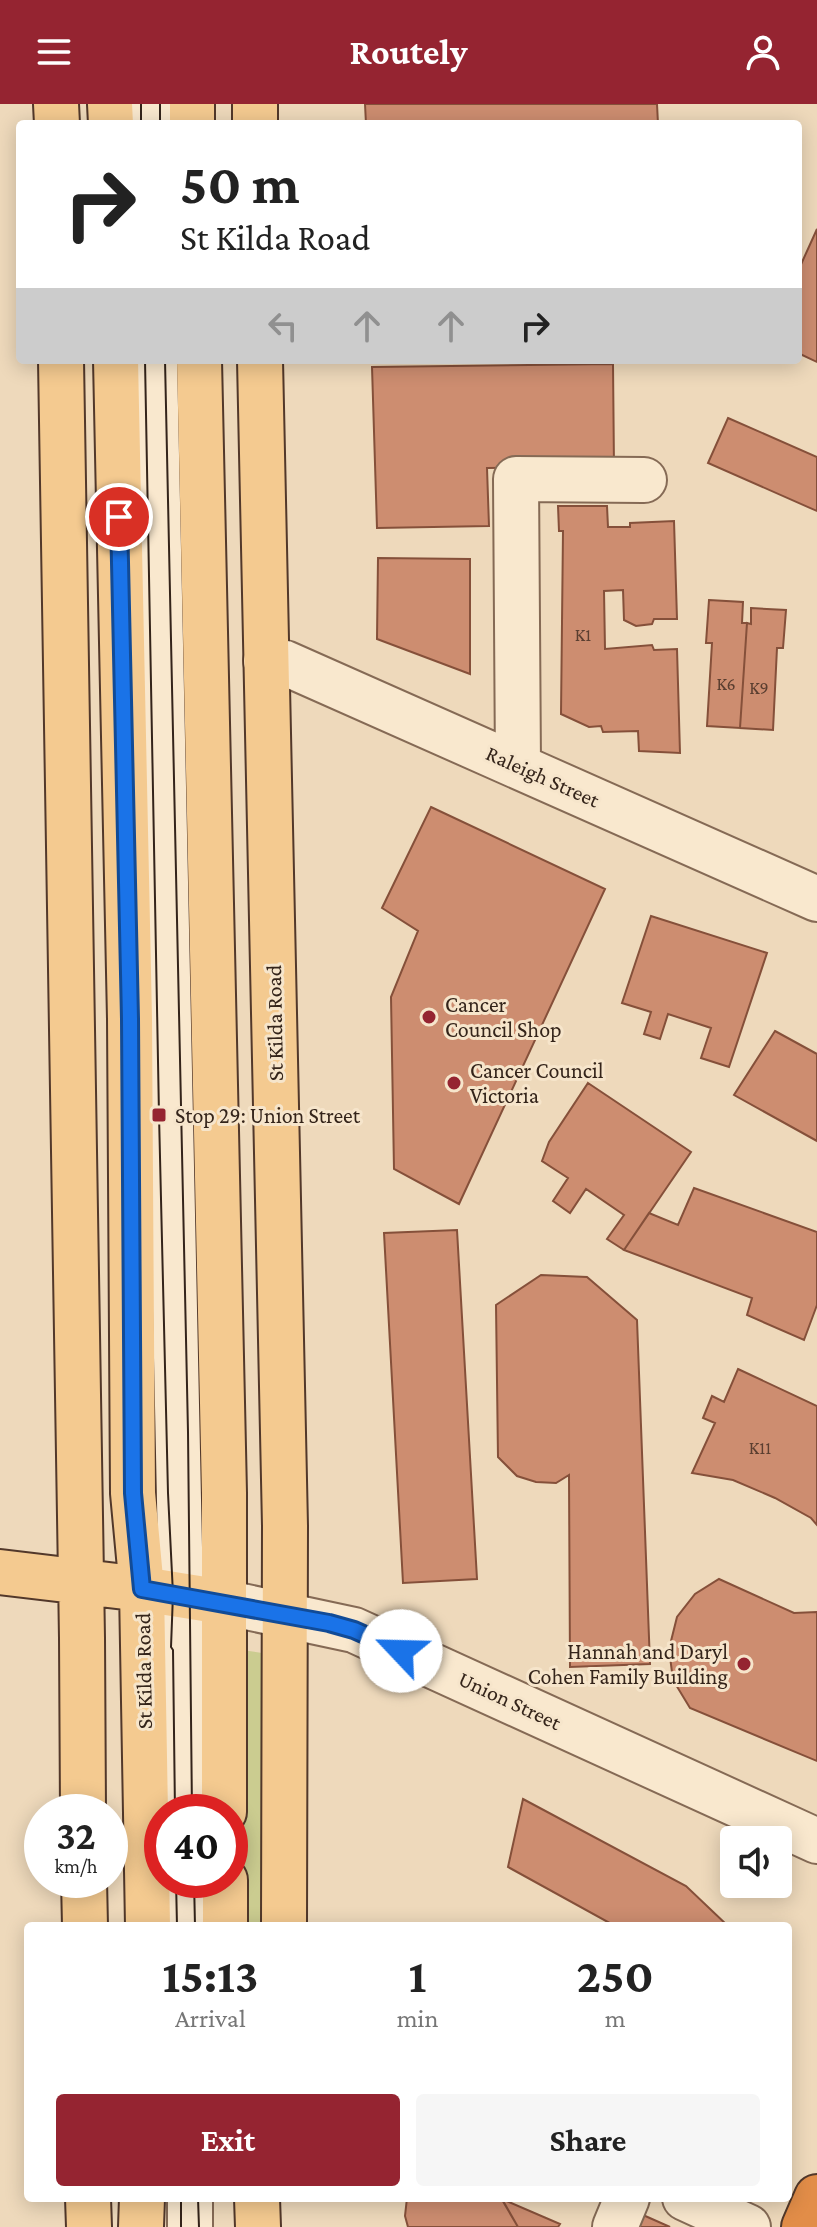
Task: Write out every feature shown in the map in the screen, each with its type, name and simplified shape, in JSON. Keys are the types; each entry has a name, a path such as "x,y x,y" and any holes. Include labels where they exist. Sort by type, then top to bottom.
{"highway":[{"path":"804,2227 817,2197"}],"main road":[{"path":"61,364 83,1794"},
{"name":"St Kilda Road","path":"116,364 130,1019 133,1493 182,1595 221,1794"},
{"name":"St Kilda Road","path":"148,1922 182,1595 224,1493 199,364"},
{"name":"St Kilda Road","path":"260,364 285,1614 284,1922"},
{"path":"208,770 270,817"},
{"name":"Union Street","path":"0,1572 182,1595"},
{"path":"84,1898 85,1922"},
{"path":"225,1898 225,1922"},
{"path":"88,2202 89,2227"},
{"path":"141,2227 142,2202"},
{"path":"257,2202 258,2227"}],"street":[{"path":"155,364 184,1794"},
{"path":"518,765 516,479 644,480"},
{"name":"Raleigh Street","path":"266,661 285,663 817,899"},
{"name":"Union Street","path":"182,1595 354,1630 817,1841"},
{"path":"185,1898 186,1922"},
{"path":"190,2202 190,2227"},
{"path":"615,2227 625,2202"},
{"path":"694,2202 748,2227"}],"green space":[{"path":"242,1650 262,1653 264,1922 245,1922 245,1898 248,1898 248,1794 244,1794"}],"building":[{"path":"365,104 657,104 658,120 366,120"},
{"path":"817,229 817,362 802,355 802,262"},
{"path":"613,364 614,467 487,468 489,526 377,528 372,367"},
{"path":"728,418 817,457 817,511 708,463"},
{"path":"558,506 607,506 608,527 674,521 677,619 654,619 652,624 636,626 624,620 623,590 604,591 605,649 652,645 654,650 677,649 680,753 639,751 638,731 603,732 601,726 589,727 561,714 563,531 559,531"},
{"path":"378,558 470,559 470,674 377,639"},
{"path":"709,600 743,602 742,623 747,623 740,728 707,726 712,643 706,643"},
{"path":"751,608 786,610 783,648 777,648 773,730 740,728 747,623 751,624"},
{"name":"Cancer Council Victoria","path":"431,807 605,889 459,1204 394,1169 391,997 418,931 382,908"},
{"path":"651,916 767,953 729,1067 701,1058 711,1028 668,1014 660,1039 644,1034 651,1012 622,1003"},
{"path":"775,1031 817,1054 817,1141 734,1095"},
{"path":"588,1083 691,1152 624,1250 607,1239 624,1215 586,1189 570,1213 553,1201 568,1178 542,1161 549,1142"},
{"path":"694,1188 817,1232 817,1305 804,1340 747,1315 752,1298 624,1250 649,1213 678,1225"},
{"path":"457,1230 477,1579 403,1583 384,1233"},
{"path":"541,1275 587,1277 637,1320 650,1664 570,1667 569,1475 556,1483 536,1482 517,1476 498,1457 496,1305"},
{"path":"738,1369 817,1406 817,1525 811,1518 775,1498 733,1480 692,1473 715,1423 703,1418 712,1396 724,1402"},
{"name":"Hannah and Daryl Cohen Family Building","path":"719,1579 794,1613 817,1612 817,1761 690,1708 673,1680 669,1649 677,1617 695,1594"},
{"path":"523,1799 686,1886 724,1922 608,1922 508,1867"},
{"path":"407,2202 503,2202 518,2227 408,2227"},
{"path":"504,2202 560,2224 558,2227 518,2227"},
{"path":"643,2215 670,2227 637,2227"}],"tram line":[{"path":"141,104 141,120"},
{"path":"160,104 160,120"},
{"path":"145,364 175,1794"},
{"path":"165,364 188,1432 192,1794"},
{"path":"176,1898 177,1922"},
{"path":"194,1898 195,1922"},
{"path":"181,2202 181,2227"},
{"path":"198,2202 199,2227"}],"place":[{"name":"Cancer Council Shop","path":"429,1017"},
{"name":"Cancer Council Victoria","path":"454,1083"},
{"name":"Stop 29: Union Street","path":"159,1115"},
{"name":"Hannah and Daryl Cohen Family Building","path":"744,1664"}],"route":[{"path":"119,517 130,1019 133,1493 142,1589 329,1623 354,1630 401,1651"}]}
